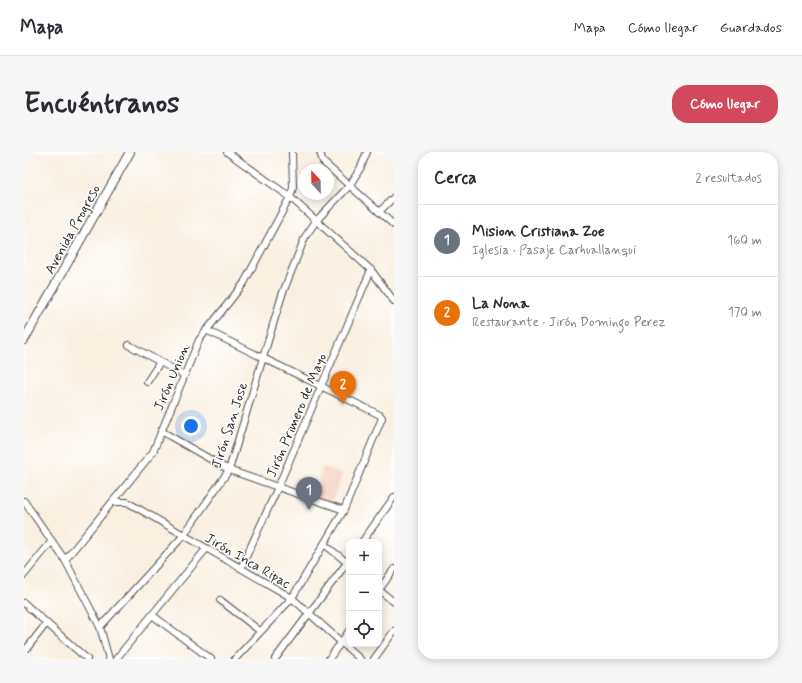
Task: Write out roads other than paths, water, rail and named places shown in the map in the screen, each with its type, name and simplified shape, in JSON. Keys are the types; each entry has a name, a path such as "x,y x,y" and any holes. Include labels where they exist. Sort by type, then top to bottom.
{"street":[{"name":"Avenida Progreso","path":"24,340 130,152"},
{"path":"227,152 290,198 371,270 394,301"},
{"path":"290,198 293,188 292,152"},
{"name":"Jirón San Jose","path":"100,627 183,536 229,470 282,295 305,237 316,221 350,185 361,167 367,152"},
{"path":"321,155 350,185 394,225"},
{"path":"379,212 394,197"},
{"name":"Jirón Union","path":"65,560 153,452 184,375 200,340 206,330 244,283 290,198"},
{"name":"Jirón Primero de Mayo","path":"241,568 278,487 371,270"},
{"path":"206,330 380,415 382,418 344,510 292,598 235,659"},
{"path":"128,345 184,375"},
{"path":"146,382 160,362"},
{"path":"161,431 229,470 344,510"},
{"path":"364,539 394,498"},
{"path":"24,501 65,560 100,627 109,659"},
{"name":"Jirón Inca Ripac","path":"113,502 126,502 292,598 360,659"},
{"path":"24,575 52,541"},
{"path":"324,544 346,560"},
{"path":"116,659 206,549"},
{"path":"275,659 346,565"},
{"path":"382,586 394,569"},
{"path":"382,592 394,602"},
{"path":"220,600 260,632"},
{"path":"24,603 87,659"},
{"path":"152,615 211,659"},
{"path":"24,652 46,624"},
{"path":"374,659 394,631"},
{"path":"329,659 346,636"}],"place":[{"name":"La Nona","path":"343,404"},
{"name":"Mision Cristiana Zoe","path":"309,510"}]}
